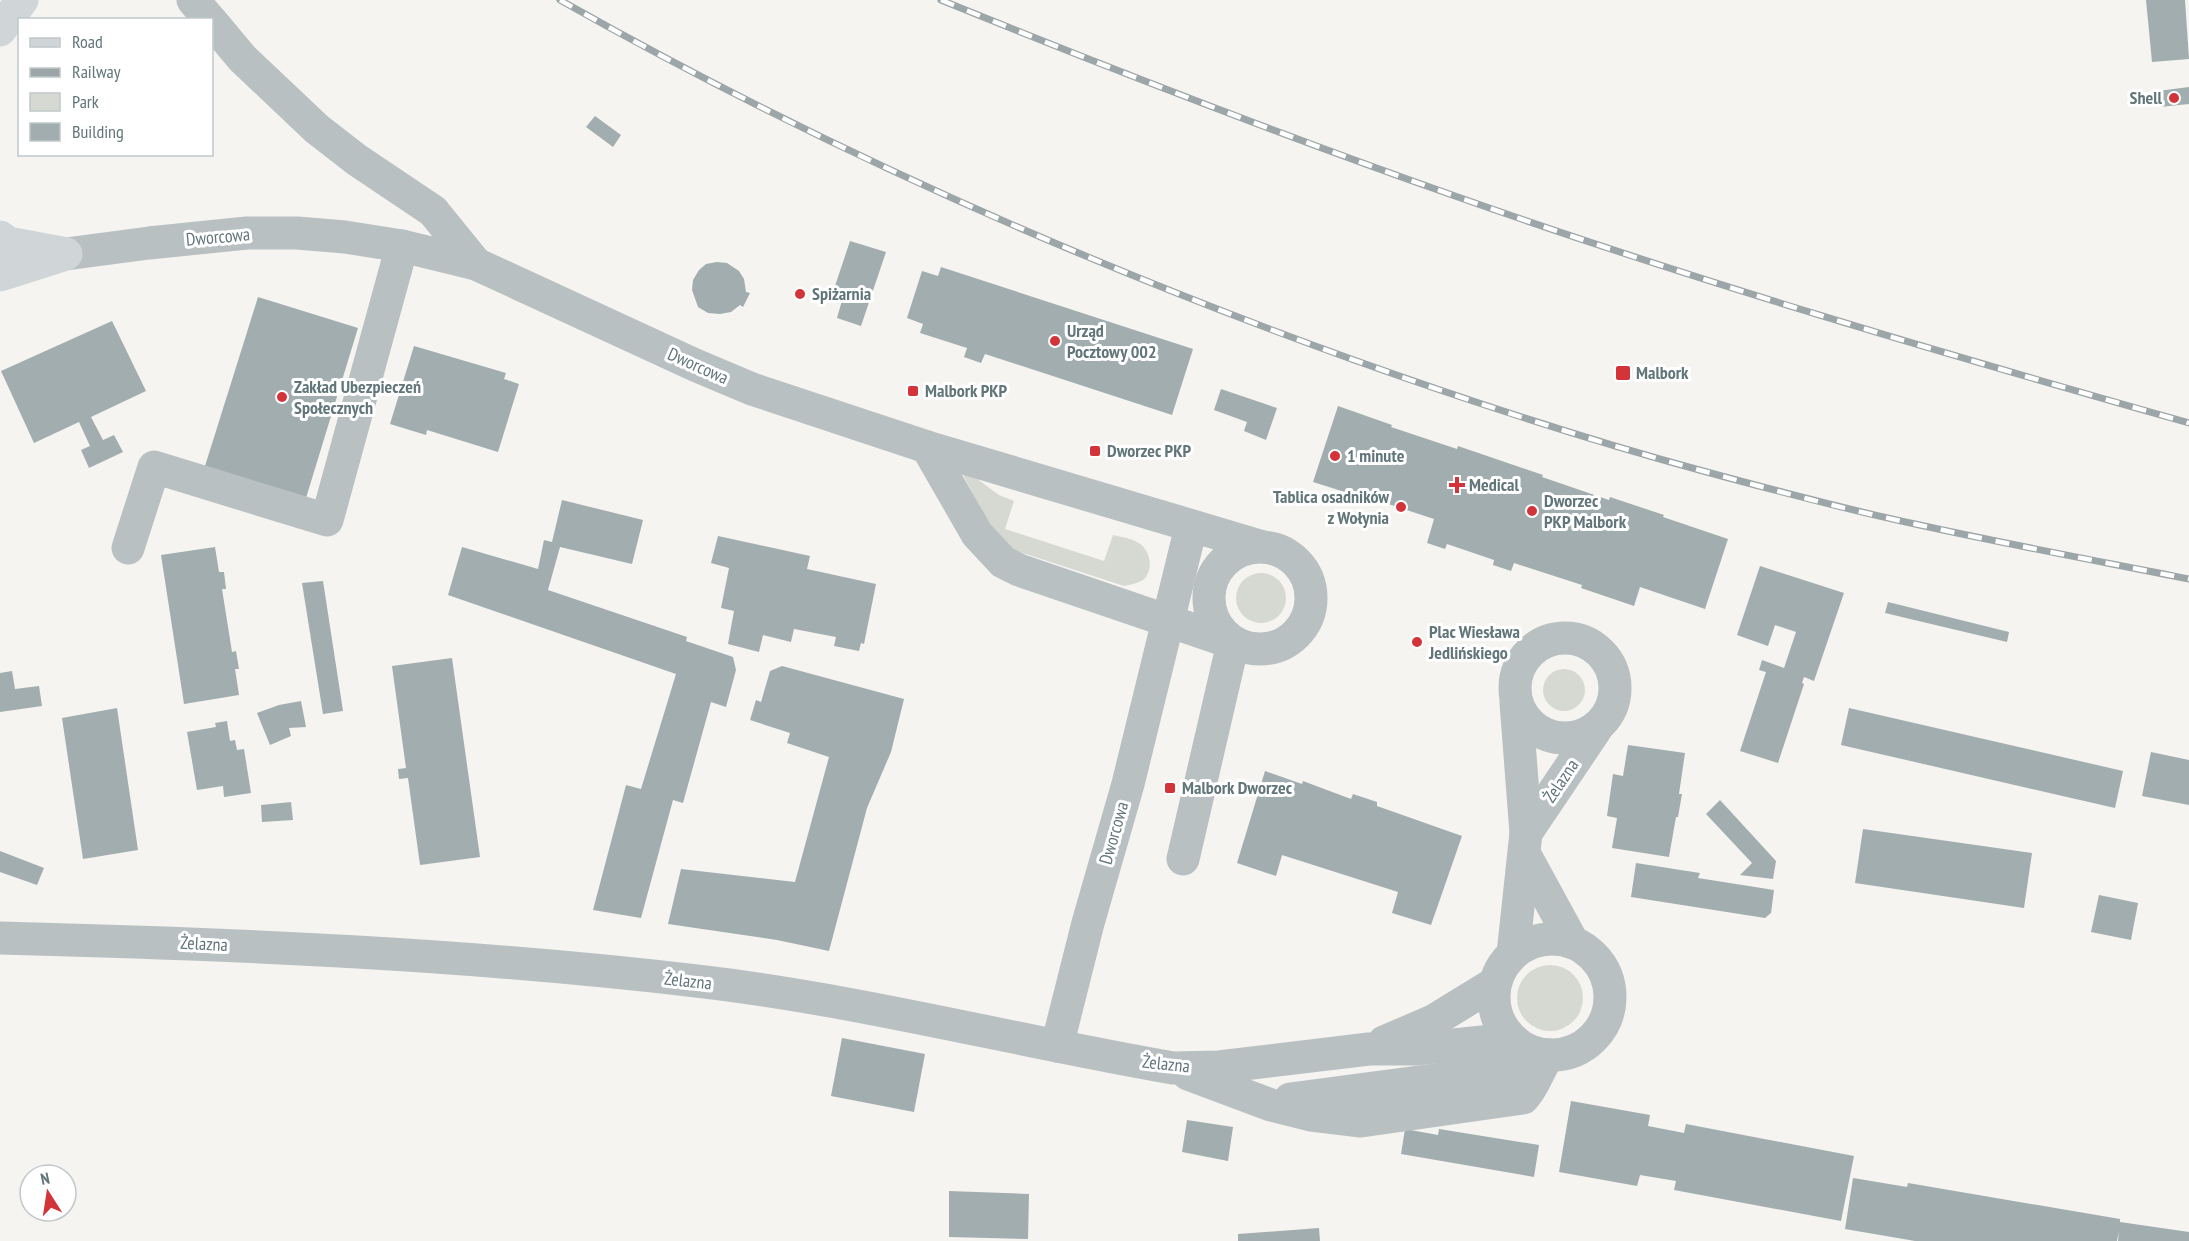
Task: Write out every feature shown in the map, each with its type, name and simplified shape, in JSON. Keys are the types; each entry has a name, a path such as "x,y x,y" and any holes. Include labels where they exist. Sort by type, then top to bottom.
{"main road":[{"path":"0,30 22,0"},
{"path":"0,237 8,243 66,254"},
{"path":"0,275 66,254"}],"street":[{"name":"Dworcowa","path":"193,0 208,18"},
{"name":"Dworcowa","path":"213,23 242,58 317,129 357,160 433,211 476,264"},
{"name":"Dworcowa","path":"66,254 247,233 323,235 402,246 476,264 752,389 927,447 1191,527 1128,784 1088,922 1058,1046"},
{"path":"128,548 154,467 327,520 402,246"},
{"path":"927,447 977,534 1003,562 1019,570 1249,649 1266,649 1282,645 1296,634 1306,621 1311,605 1310,588 1304,572 1294,559 1279,551 1191,527"},
{"path":"1233,643 1220,631 1212,617 1208,600 1210,583 1218,568 1230,556 1246,549 1263,547"},
{"name":"Żelazna","path":"1513,954 1526,844 1514,684 1519,668 1528,654 1541,644 1557,638 1574,638 1590,644 1603,654 1612,668 1616,684 1615,701 1608,716 1596,729 1526,844"},
{"path":"1183,859 1233,643"},
{"name":"Żelazna","path":"1516,701 1528,723 1534,729 1549,736 1565,740 1582,737 1596,729"},
{"name":"Żelazna","path":"1526,844 1573,943"},
{"name":"Żelazna","path":"0,938 181,943 480,960 706,982 831,1002 1173,1068 1258,1100 1298,1099 1545,1061 1575,1050 1595,1036 1607,1014 1610,1002 1608,984 1601,967 1589,952 1573,943 1557,939 1541,940 1526,945 1513,954 1502,967 1495,983 1433,1021 1369,1049"},
{"path":"1495,983 1496,1013 1502,1027 1511,1039 1545,1061"},
{"name":"Żelazna","path":"1173,1068 1242,1065 1369,1049 1415,1049 1511,1039"}],"green space":[{"path":"965,470 999,495 1014,501 1005,529 1104,561 1113,535 1131,540 1141,545 1148,554 1150,565 1147,576 1141,581 1124,586 1011,549 996,537 962,473"},
{"path":"1256,573 1266,573 1279,580 1286,593 1286,603 1279,616 1266,623 1256,623 1247,619 1240,612 1236,603 1236,593 1240,584 1247,577"},
{"path":"1564,669 1579,675 1585,690 1579,705 1564,711 1549,705 1543,690 1549,675"},
{"path":"1550,965 1563,967 1573,975 1581,985 1583,998 1581,1011 1573,1021 1563,1029 1550,1031 1537,1029 1527,1021 1519,1011 1517,998 1519,985 1527,975 1537,967"}],"building":[{"path":"2146,0 2185,0 2189,59 2152,62"},
{"name":"Shell","path":"2189,87 2189,104 2160,107 2158,91"},
{"path":"595,116 621,135 613,147 586,127"},
{"path":"850,241 886,252 861,326 837,318 845,290 835,286"},
{"path":"727,263 739,271 744,279 746,292 750,293 743,307 740,305 731,312 720,314 708,313 698,307 692,290 693,280 699,270 706,264"},
{"name":"Urząd Pocztowy 002","path":"941,267 1193,349 1172,415 985,354 981,363 964,357 967,348 920,333 923,324 907,318 922,271 938,276"},
{"name":"Zakład Ubezpieczeń Społecznych","path":"258,297 358,328 306,498 205,466"},
{"path":"112,321 146,391 91,417 103,440 114,435 123,452 89,468 81,450 90,446 79,422 34,443 1,371"},
{"path":"414,346 506,373 504,379 519,384 498,452 427,430 426,435 390,424"},
{"path":"1221,389 1277,408 1266,440 1244,431 1247,422 1214,410"},
{"name":"Dworzec PKP Malbork","path":"1338,406 1392,425 1391,427 1457,449 1458,446 1543,475 1542,477 1609,500 1610,497 1664,515 1663,517 1728,539 1705,609 1640,587 1634,606 1581,588 1582,585 1514,563 1511,571 1493,565 1494,560 1447,544 1445,549 1427,543 1434,519 1313,482"},
{"path":"562,500 643,520 632,564 560,547 548,590 687,637 686,641 733,657 736,670 726,707 711,702 683,803 673,800 641,918 593,910 626,785 641,789 676,674 448,595 462,547 538,569 544,540 552,542"},
{"path":"718,536 810,556 807,569 876,584 864,644 861,643 859,651 834,646 836,637 794,629 791,642 763,635 759,652 728,644 734,611 721,608 729,568 711,563"},
{"path":"215,547 219,572 224,572 226,589 222,589 232,652 236,651 239,669 235,669 239,695 184,704 161,555"},
{"path":"1760,566 1844,593 1814,681 1804,677 1802,683 1804,684 1778,763 1740,751 1766,672 1759,670 1762,660 1784,668 1796,632 1775,625 1768,646 1737,635"},
{"path":"323,581 343,711 323,714 302,583"},
{"path":"1888,602 2009,632 2007,642 1885,613"},
{"path":"452,658 480,857 420,865 408,778 399,779 398,769 406,768 392,666"},
{"path":"782,666 904,699 891,752 867,808 829,951 777,940 668,924 681,869 795,882 829,757 787,743 790,733 750,720 756,700 761,702 770,671"},
{"path":"12,671 15,689 39,686 42,706 0,712 0,673"},
{"path":"301,701 306,727 289,728 291,736 270,745 257,713 279,705"},
{"path":"117,708 138,850 83,859 62,718"},
{"path":"1849,708 2123,771 2115,808 1841,745"},
{"path":"227,721 230,741 235,740 237,750 244,749 251,793 224,797 223,786 197,790 187,732 216,727 215,723"},
{"path":"1628,745 1685,753 1679,794 1682,794 1669,857 1612,848 1617,818 1607,816 1613,774 1623,776"},
{"path":"2151,752 2189,760 2189,805 2142,796"},
{"path":"1265,771 1302,784 1303,781 1351,799 1353,794 1377,802 1377,806 1462,836 1431,925 1392,913 1398,892 1282,855 1276,876 1237,863"},
{"path":"1720,800 1776,861 1773,879 1740,875 1752,863 1706,814"},
{"path":"291,802 293,820 262,822 261,805"},
{"path":"1863,829 2032,853 2024,908 1855,883"},
{"path":"0,851 44,868 37,885 0,872"},
{"path":"1636,863 1700,873 1698,878 1774,890 1771,913 1765,918 1631,897"},
{"path":"2099,895 2138,903 2131,940 2091,932"},
{"path":"842,1038 925,1054 914,1112 831,1096"},
{"path":"1571,1101 1650,1115 1648,1126 1684,1133 1686,1124 1854,1156 1841,1221 1674,1190 1676,1181 1640,1175 1637,1186 1559,1172"},
{"path":"1187,1120 1233,1127 1228,1161 1182,1152"},
{"path":"1405,1129 1438,1135 1439,1129 1539,1145 1534,1177 1401,1154"},
{"path":"1853,1178 1907,1187 1908,1183 2120,1219 2120,1222 2189,1232 2189,1241 2118,1241 2119,1231 2117,1241 1915,1241 1845,1229"},
{"path":"949,1191 1029,1194 1028,1239 949,1237"},
{"path":"1319,1228 1320,1241 1238,1241 1238,1234"}],"railway":[{"path":"560,0 752,103 950,197 1150,283 1354,360 1571,433 1782,492 1949,531 2189,579"},
{"path":"941,0 1261,125 1546,227 1820,315 2189,423"}],"place":[{"name":"Shell","path":"2174,98"},
{"name":"Spiżarnia","path":"800,294"},
{"name":"Urząd Pocztowy 002","path":"1055,341"},
{"name":"Malbork","path":"1623,373"},
{"name":"Malbork PKP","path":"913,391"},
{"name":"Zakład Ubezpieczeń Społecznych","path":"282,397"},
{"name":"Dworzec PKP","path":"1095,451"},
{"name":"1 minute","path":"1335,456"},
{"name":"Medical","path":"1457,485"},
{"name":"Tablica osadników z Wołynia","path":"1401,507"},
{"name":"Dworzec PKP Malbork","path":"1532,511"},
{"name":"Plac Wiesława Jedlińskiego","path":"1417,642"},
{"name":"Malbork Dworzec","path":"1170,788"}]}
